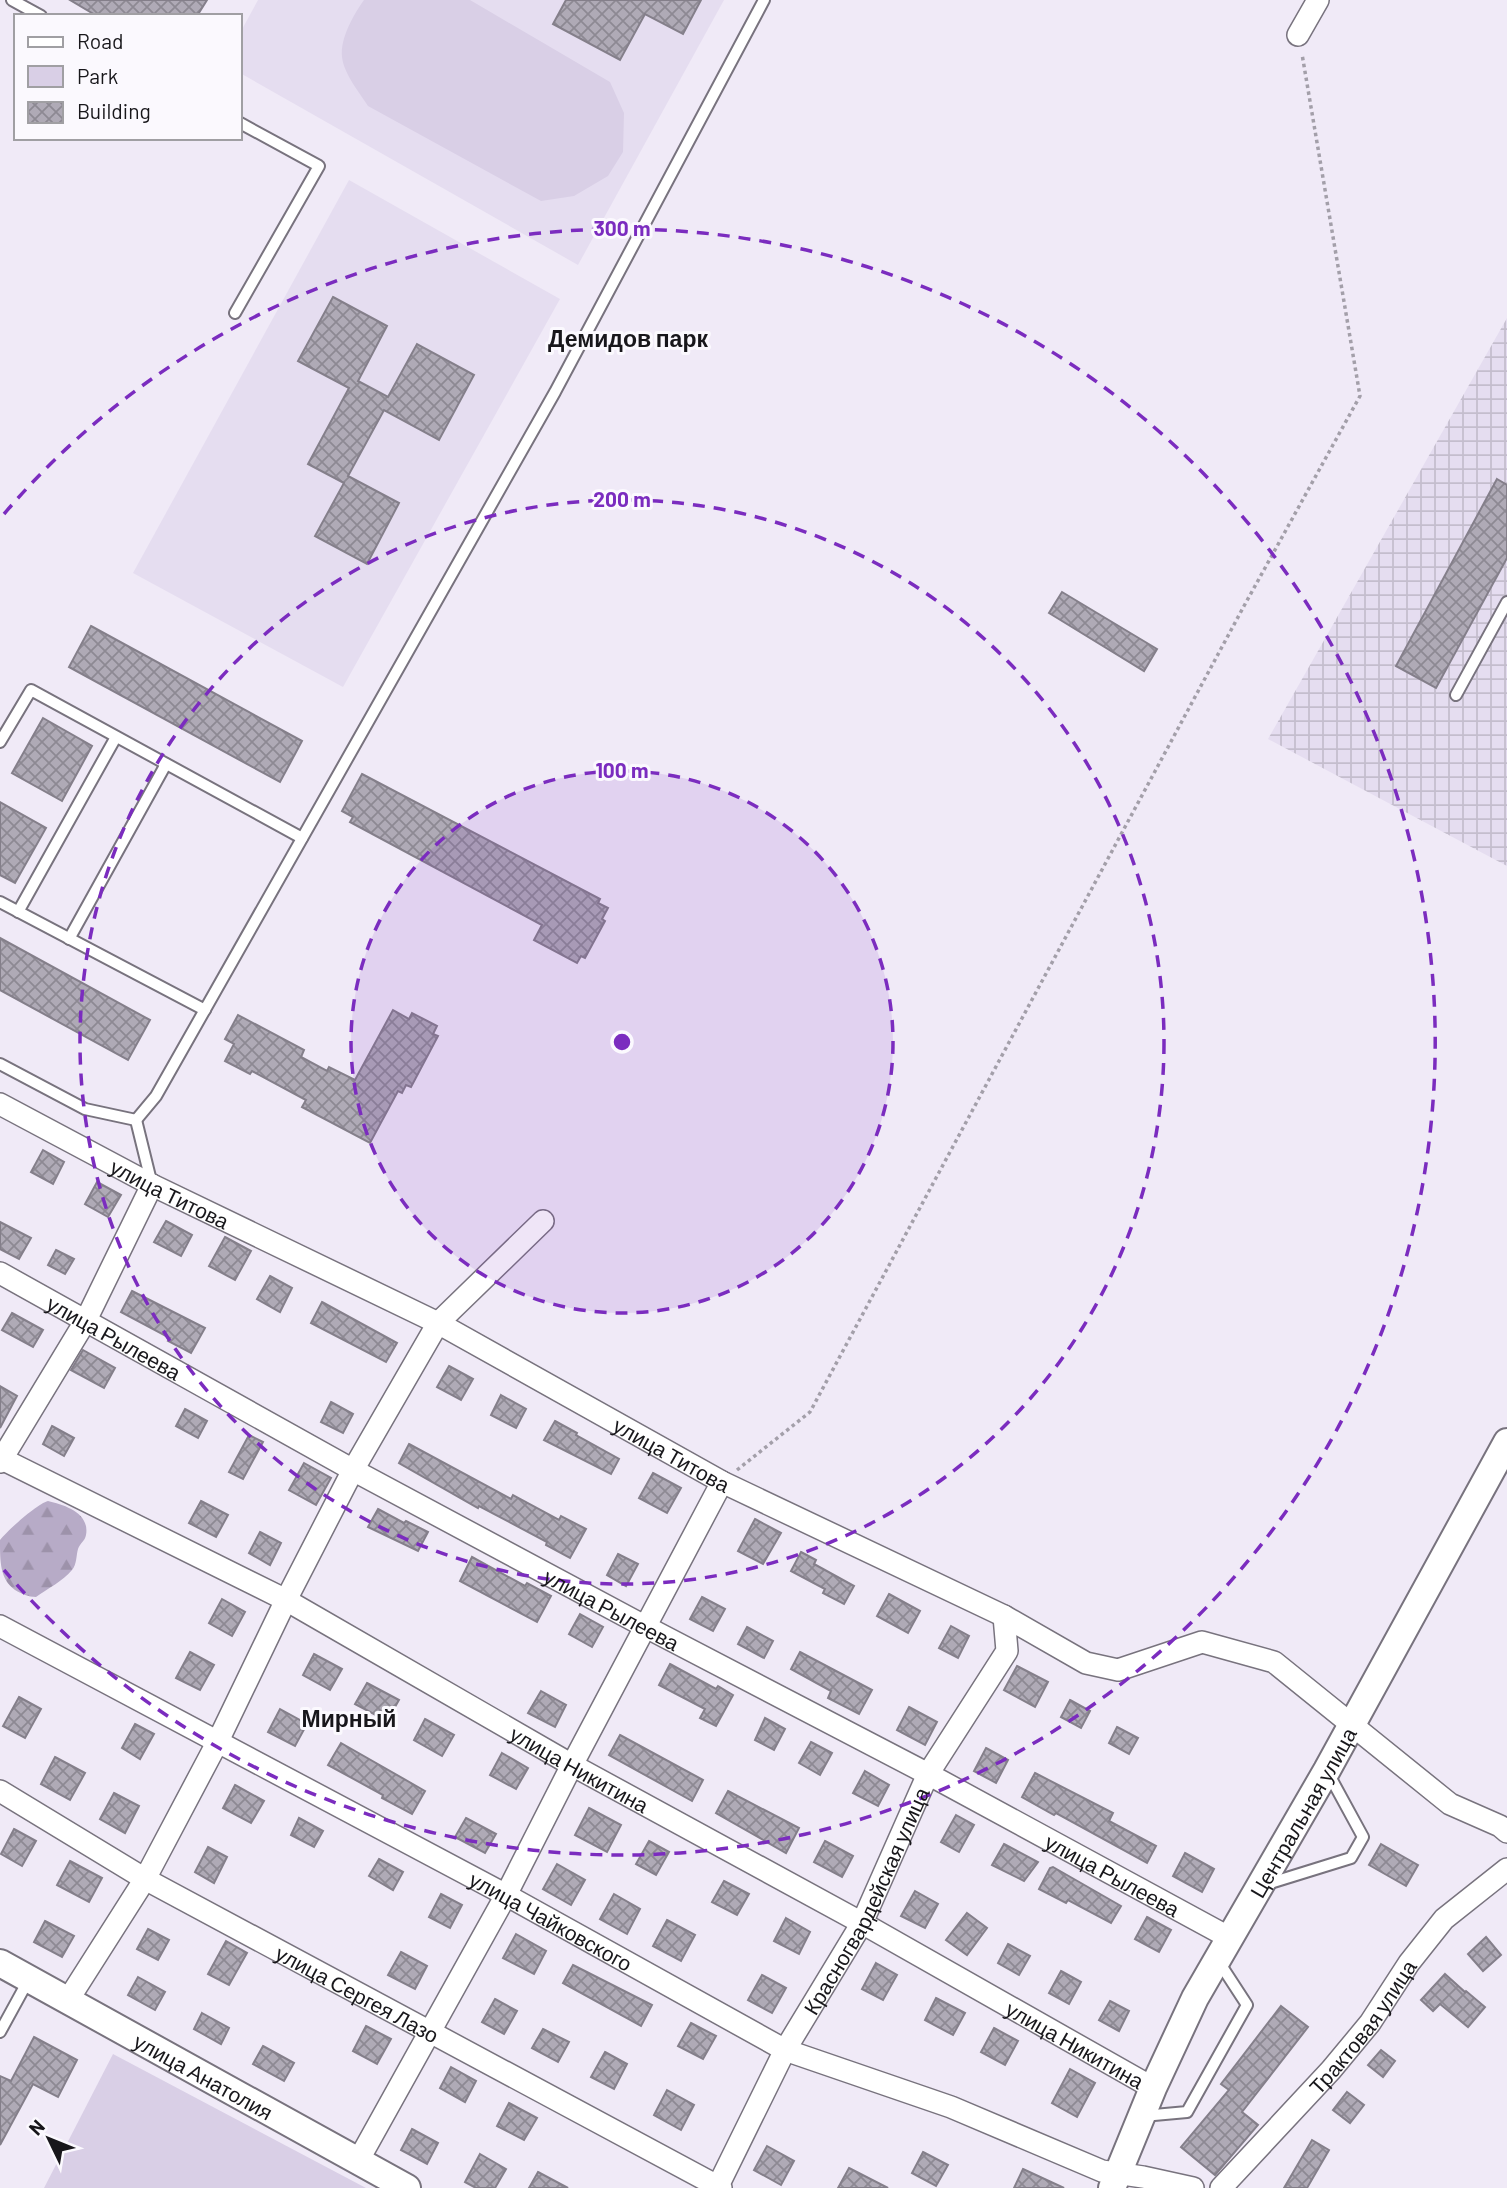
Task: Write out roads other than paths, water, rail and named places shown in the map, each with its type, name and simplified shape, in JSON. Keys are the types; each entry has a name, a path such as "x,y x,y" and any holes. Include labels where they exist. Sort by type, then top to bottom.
{"street":[{"path":"1298,35 1318,0"},
{"name":"улица Титова","path":"0,1104 152,1185 439,1323 722,1482 1004,1616 1086,1663 1118,1670 1202,1642 1274,1662 1450,1804 1500,1826 1507,1832"},
{"path":"1,1460 86,1320 152,1185"},
{"path":"68,2000 145,1879 353,1470 439,1323 543,1221"},
{"name":"улица Рылеева","path":"0,1273 353,1470 928,1774 1223,1948"},
{"name":"Центральная улица","path":"1115,2181 1153,2088 1195,1998 1327,1770 1505,1452"},
{"name":"улица Никитина","path":"1,1460 286,1600 572,1765 862,1923 1153,2088"},
{"path":"358,2161 506,1895 722,1482"},
{"name":"Красногвардейская улица","path":"719,2187 785,2050 862,1923 928,1774 1007,1651 1004,1616"},
{"name":"улица Чайковского","path":"0,1626 506,1895 785,2050 951,2107 1101,2171 1115,2181"},
{"name":"улица Сергея Лазо","path":"0,1791 145,1879 719,2187"},
{"name":"Трактовая улица","path":"1221,2188 1331,2070 1370,2023 1409,1963 1444,1919 1507,1869"},
{"name":"улица Анатолия","path":"0,1963 407,2188"},
{"path":"1115,2181 1193,2188"}],"lane":[{"path":"12,0 37,14"},
{"path":"136,1120 156,1096 555,391 764,0"},
{"path":"235,313 320,166 242,124"},
{"path":"1456,695 1507,602"},
{"path":"0,742 31,690 302,838"},
{"path":"18,912 116,737"},
{"path":"69,939 166,764"},
{"path":"0,902 205,1010"},
{"path":"0,1064 86,1109 136,1120"},
{"path":"136,1120 152,1185"},
{"path":"1258,1887 1351,1858 1363,1837 1327,1770"},
{"path":"1143,2116 1187,2112 1247,2005 1223,1948"},
{"path":"0,2032 29,1979"}],"district":[{"name":"Демидов парк","path":"628,338"},
{"name":"Мирный","path":"349,1718"}]}
